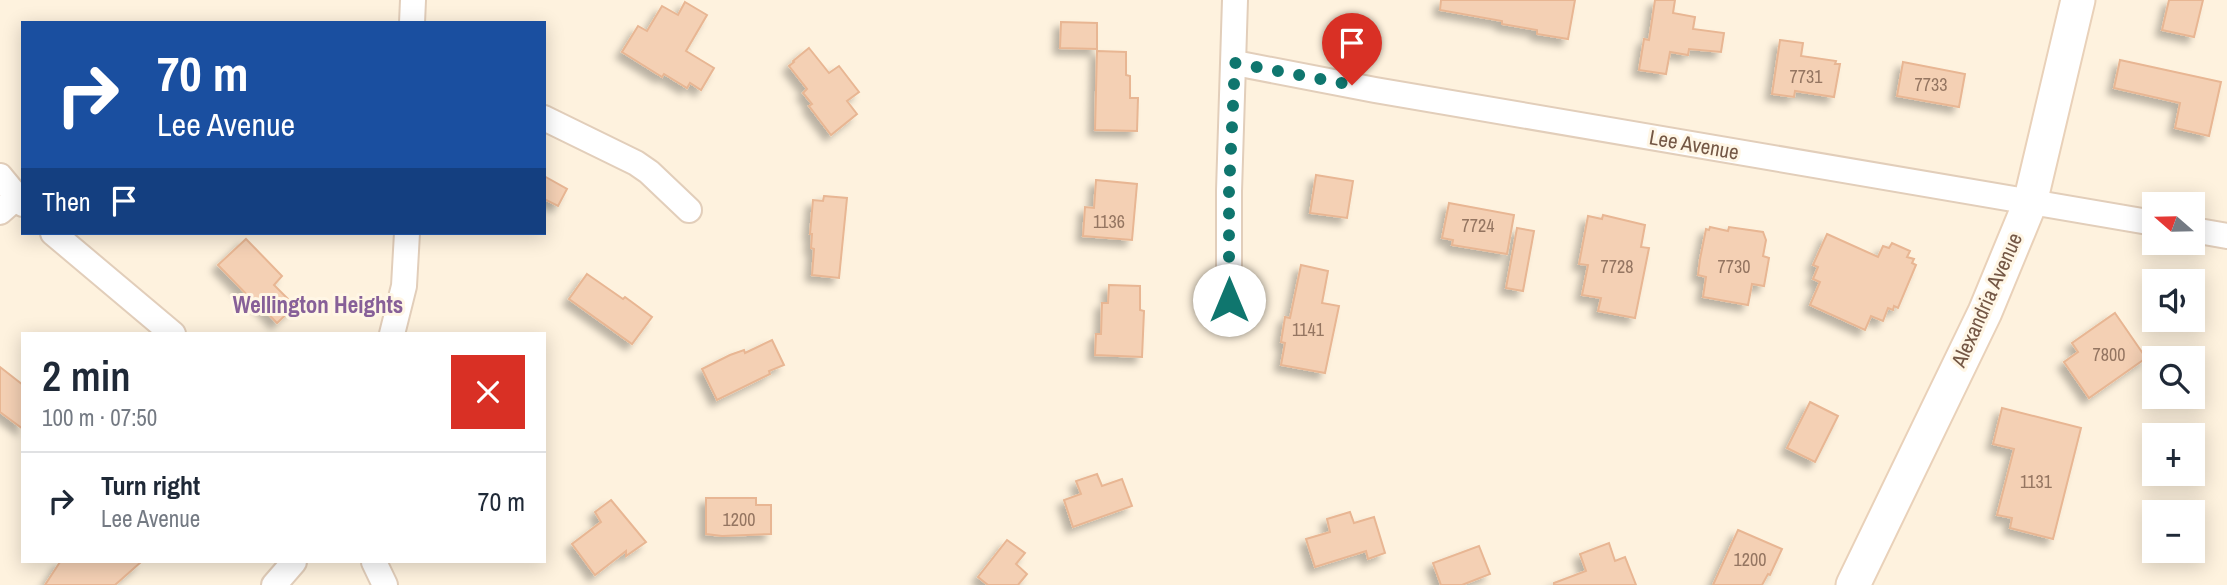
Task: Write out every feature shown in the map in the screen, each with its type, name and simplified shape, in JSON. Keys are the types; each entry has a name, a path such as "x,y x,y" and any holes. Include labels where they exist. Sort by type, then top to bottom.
{"street":[{"path":"411,21 413,0"},
{"path":"1229,300 1229,191 1235,0"},
{"name":"Alexandria Avenue","path":"1853,585 1985,312 2030,203 2078,0"},
{"name":"Lee Avenue","path":"1235,63 1375,90 2142,221"},
{"path":"546,119 636,163 689,210"},
{"path":"0,176 13,205"},
{"path":"2205,232 2227,236"},
{"path":"55,235 171,332"},
{"path":"392,332 404,286 407,235"},
{"path":"274,585 293,563"},
{"path":"374,563 385,585"}],"building":[{"path":"1441,0 1575,0 1568,39 1537,34 1537,30 1502,24 1502,21 1440,10"},
{"path":"1655,0 1675,0 1673,13 1695,17 1693,29 1724,33 1721,52 1689,49 1688,55 1670,52 1666,74 1639,70 1644,39 1649,40"},
{"path":"2169,0 2203,0 2194,37 2162,30"},
{"path":"685,2 707,15 686,51 714,68 701,90 690,83 687,88 664,74 662,77 622,52 638,26 647,31 662,6 678,15"},
{"path":"1061,22 1097,23 1097,49 1060,48"},
{"path":"1780,40 1803,43 1801,56 1836,61 1835,64 1840,64 1834,97 1795,91 1794,97 1772,94"},
{"path":"809,48 829,73 839,66 859,92 847,101 857,114 831,135 809,106 812,104 803,93 807,89 789,66"},
{"path":"1097,51 1126,52 1130,98 1138,98 1137,131 1095,130"},
{"path":"2120,60 2221,82 2209,136 2175,128 2180,103 2114,88"},
{"path":"1903,62 1965,74 1959,107 1897,96"},
{"path":"1316,175 1353,181 1347,218 1310,213"},
{"path":"546,177 567,189 558,206 546,200"},
{"path":"1096,180 1137,184 1132,240 1083,236 1085,207 1094,208"},
{"path":"824,196 847,198 839,278 812,275 814,249 811,248 810,234 813,200 823,201"},
{"path":"1449,203 1514,215 1507,254 1452,245 1453,240 1442,238"},
{"path":"1603,215 1645,225 1641,247 1649,248 1635,318 1598,311 1601,298 1582,295 1588,265 1579,264 1588,216 1602,219"},
{"path":"1710,227 1728,231 1729,227 1763,232 1766,240 1763,256 1769,258 1764,286 1752,284 1748,305 1703,297 1706,277 1698,275 1706,229 1709,230"},
{"path":"1517,228 1534,231 1523,291 1506,288"},
{"path":"1827,234 1878,257 1883,246 1889,248 1892,243 1910,251 1907,257 1914,259 1912,263 1916,265 1898,308 1888,308 1883,321 1871,316 1865,330 1810,305 1820,282 1813,279 1818,267 1813,265"},
{"path":"246,239 282,276 274,285 295,306 277,323 218,265"},
{"path":"1301,265 1328,271 1322,303 1339,306 1325,373 1281,365 1285,343 1281,342 1285,317 1290,318"},
{"path":"587,274 652,317 632,344 569,299"},
{"path":"1109,285 1140,286 1140,310 1144,311 1142,357 1095,355 1096,334 1101,334 1102,303 1108,303"},
{"path":"2115,313 2142,352 2142,361 2089,398 2064,362 2078,352 2072,343"},
{"path":"772,340 784,365 717,400 702,369 730,355 744,350 745,353"},
{"path":"0,367 21,383 21,428 0,412"},
{"path":"1810,402 1838,416 1815,462 1787,448"},
{"path":"2002,408 2081,428 2053,539 2010,528 2012,518 1997,515 2014,449 1993,444"},
{"path":"1097,474 1102,486 1122,479 1132,506 1073,527 1064,500 1081,494 1076,481"},
{"path":"706,498 756,498 756,505 771,505 771,534 706,534"},
{"path":"611,500 646,542 626,556 626,551 595,575 572,544 601,522 595,512"},
{"path":"1350,512 1354,523 1374,517 1385,553 1368,559 1366,551 1315,567 1306,539 1330,532 1327,519"},
{"path":"1738,530 1782,549 1770,575 1768,574 1762,585 1713,585"},
{"path":"1007,540 1025,553 1016,564 1027,574 1018,585 988,585 978,577"},
{"path":"1609,543 1615,561 1625,557 1636,585 1554,585 1586,571 1580,554"},
{"path":"1479,546 1490,574 1462,585 1441,585 1433,563"},
{"path":"59,563 140,563 115,585 45,585"}],"district":[{"name":"Wellington Heights","path":"318,305"}],"route":[{"path":"1229,300 1229,191 1235,63 1352,85"}]}
